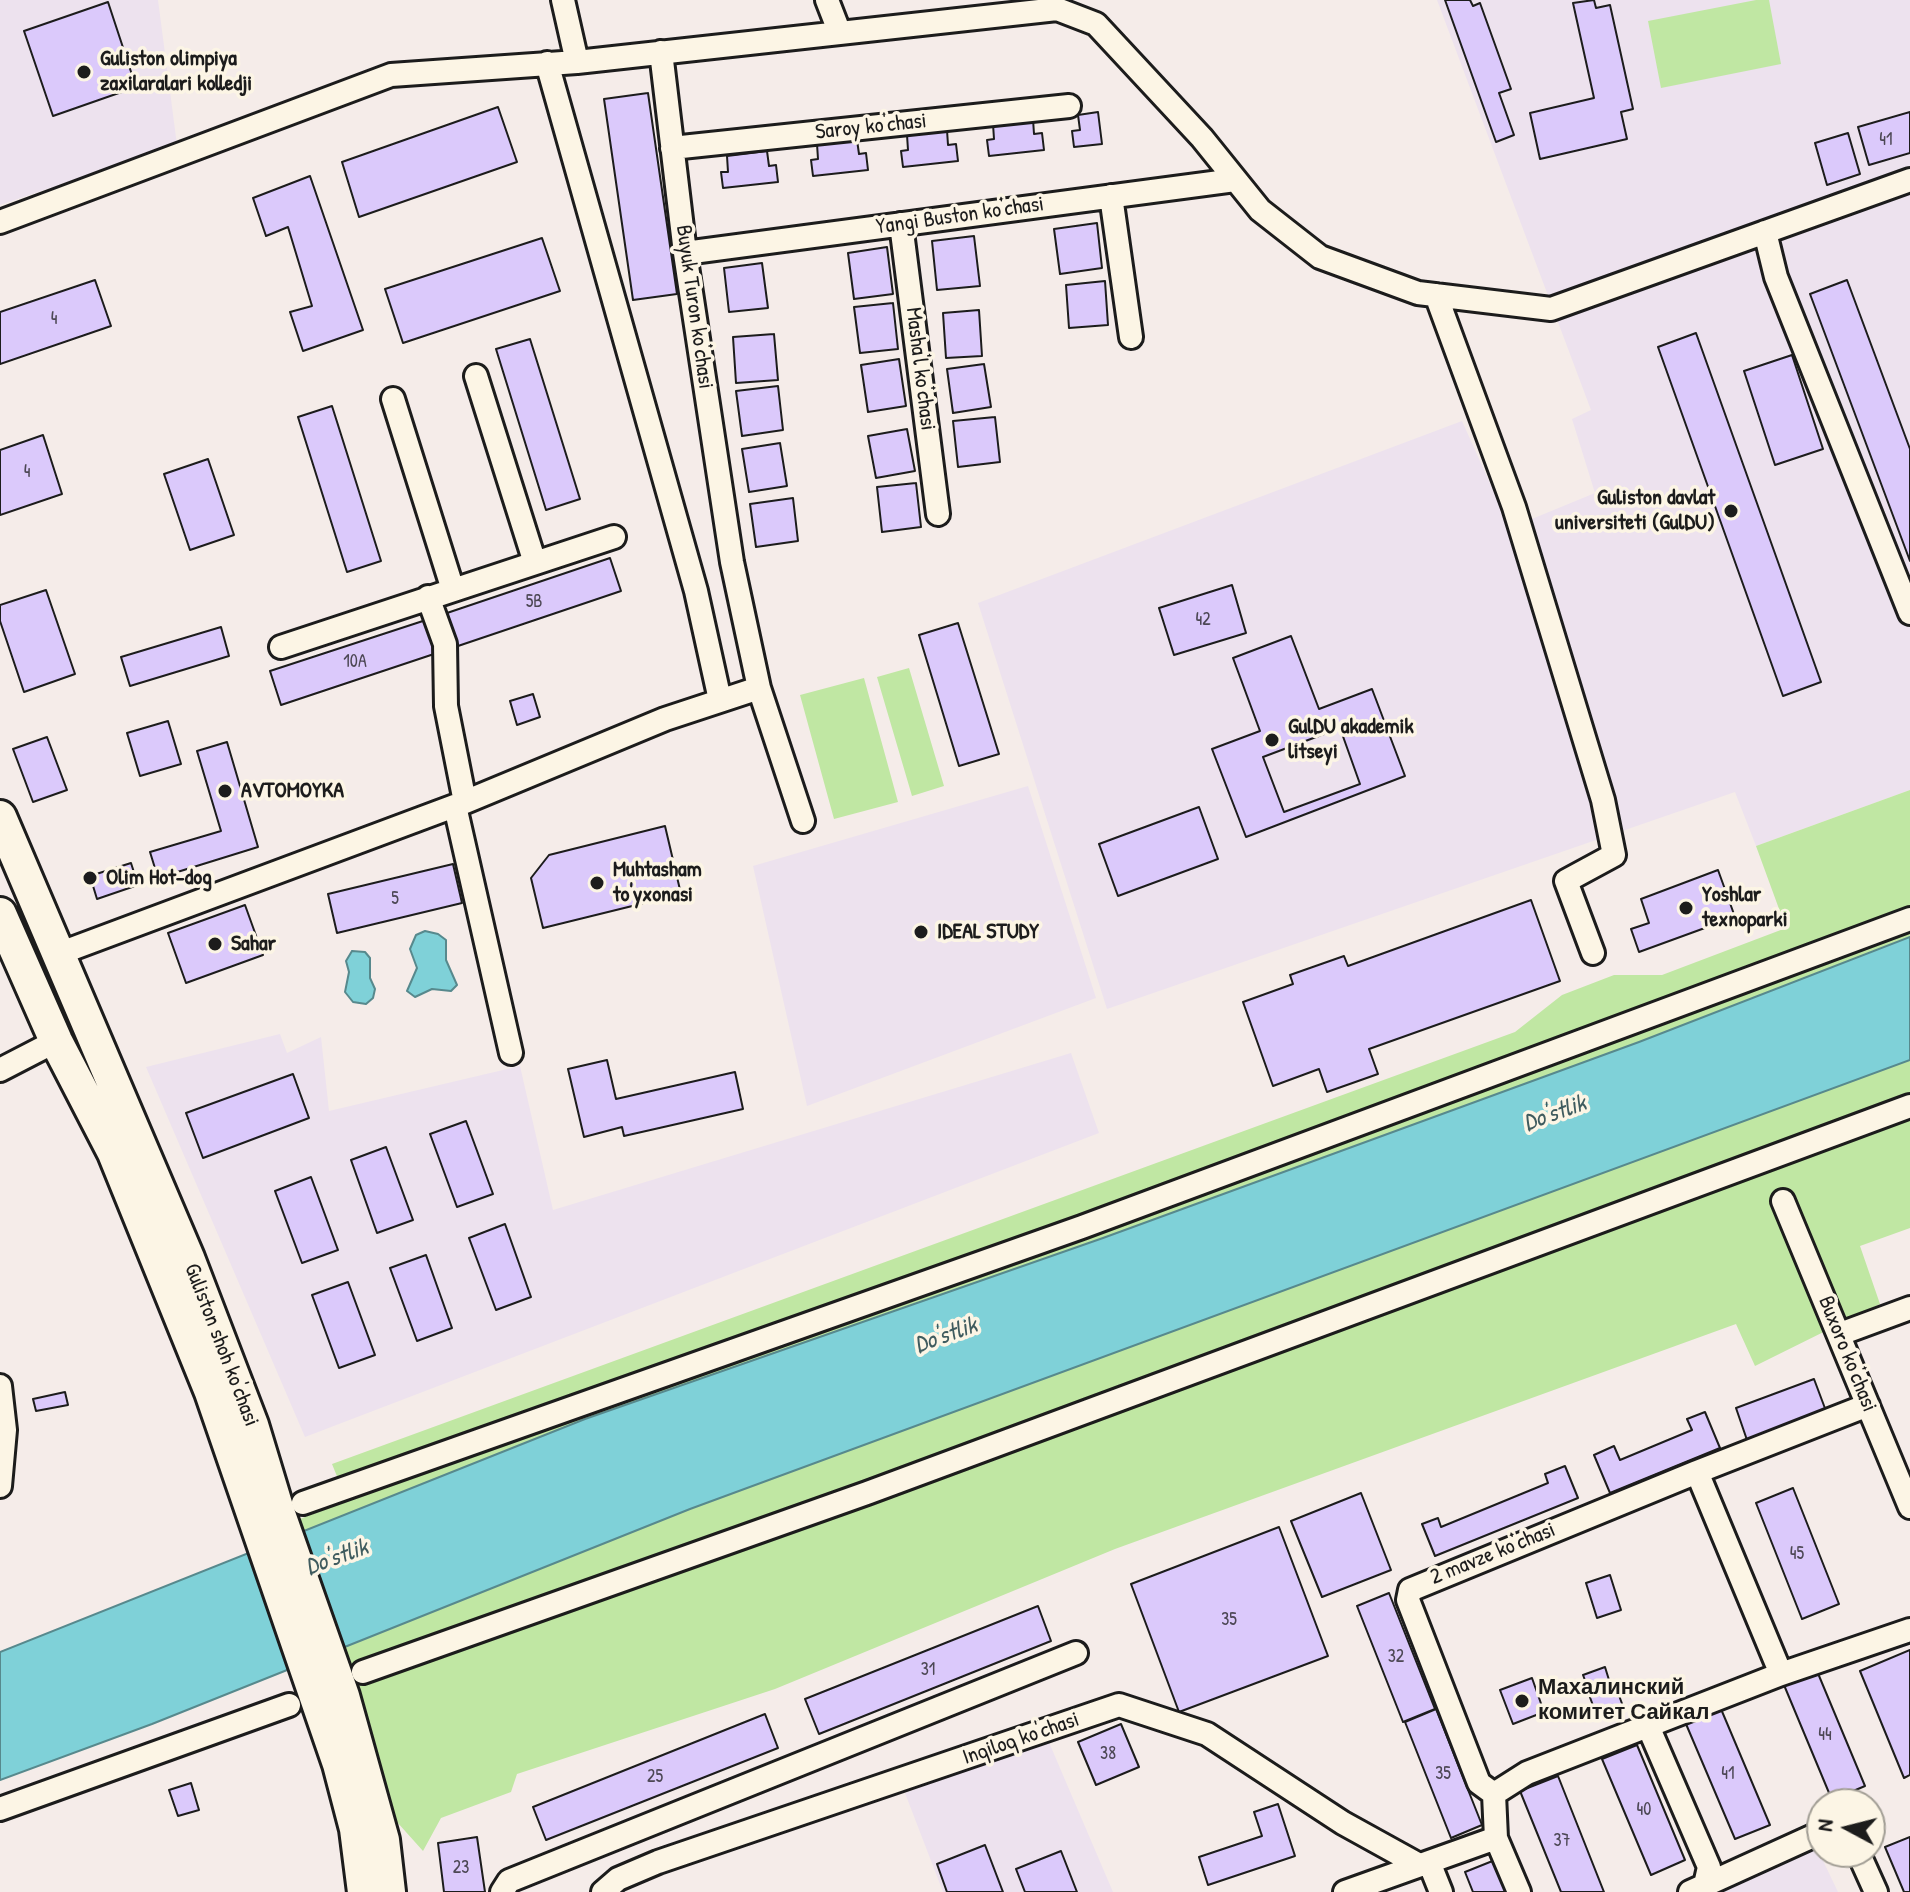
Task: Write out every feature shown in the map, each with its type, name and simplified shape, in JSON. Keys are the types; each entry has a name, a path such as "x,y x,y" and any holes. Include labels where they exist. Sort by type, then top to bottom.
{"main road":[{"name":"Guliston shoh ko'chasi","path":"0,817 77,1004 188,1258 252,1425 279,1511 328,1694 356,1829 364,1892"},
{"name":"Guliston shoh ko'chasi","path":"0,914 56,1041 114,1153 211,1392 279,1511"},
{"name":"Guliston shoh ko'chasi","path":"328,1694 383,1840 389,1892"}],"street":[{"path":"563,0 577,62"},
{"path":"827,0 839,31"},
{"path":"0,222 391,75 577,62 1057,9 1096,24 1202,138 1260,210 1320,257 1362,275 1436,295 1551,309 1910,180"},
{"name":"Buyuk Turon ko'chasi","path":"661,52 685,253 732,562 759,688 803,821"},
{"path":"547,63 696,591 720,700"},
{"name":"Saroy ko'chasi","path":"672,148 1069,106"},
{"name":"Yangi Buston ko'chasi","path":"685,253 1235,180"},
{"path":"1111,196 1131,337"},
{"name":"Masha'l ko'chasi","path":"901,224 938,514"},
{"path":"1765,232 1776,277 1910,613"},
{"path":"1436,295 1514,507 1603,800 1614,855 1566,881 1593,953"},
{"path":"476,376 535,563"},
{"path":"393,399 453,590"},
{"path":"281,647 614,537"},
{"path":"428,597 445,644 446,706 460,804 511,1053"},
{"path":"58,954 460,804 665,719 759,688"},
{"path":"279,1511 1082,1227 1910,919"},
{"path":"0,1070 56,1041"},
{"path":"0,1809 328,1694 1910,1106"},
{"name":"Buxoro ko'chasi","path":"1783,1201 1910,1507"},
{"path":"1840,1334 1910,1308"},
{"path":"0,1386 5,1430 0,1486"},
{"path":"1781,1674 1697,1472 1868,1405"},
{"name":"2 mavze ko'chasi","path":"1494,1794 1479,1783 1408,1600 1410,1590 1697,1472"},
{"path":"1519,1892 1496,1838 1494,1794 1527,1773 1781,1674 1910,1630"},
{"path":"502,1892 509,1881 1076,1653"},
{"name":"Inqiloq ko'chasi","path":"603,1892 618,1879 658,1862 1119,1705 1207,1734 1331,1815 1424,1863"},
{"path":"1648,1726 1709,1867 1697,1888"},
{"path":"1345,1892 1496,1838"},
{"path":"1697,1888 1806,1839"},
{"path":"1424,1863 1441,1892"},
{"path":"1865,1868 1876,1892"}],"shaded area":[{"name":"Guliston olimpiya zaxilaralari kolledji","path":"0,0 158,0 177,145 0,205"},
{"name":"Guliston davlat universiteti (GulDU)","path":"1437,0 1910,0 1910,790 1756,846 1735,792 1107,1009 978,603 1462,421 1510,528 1595,493 1572,419 1591,410"},
{"name":"IDEAL STUDY","path":"1028,786 1096,998 807,1106 753,866"},
{"path":"280,1034 287,1053 321,1037 329,1111 520,1066 553,1210 1071,1053 1099,1133 305,1437 146,1067"},
{"path":"1048,1740 1113,1892 943,1892 905,1793"},
{"path":"1806,1853 1806,1868 1827,1868 1838,1892 1714,1892"}],"green space":[{"path":"1769,0 1781,64 1661,88 1648,21"},
{"path":"909,668 944,786 912,796 877,677"},
{"path":"864,678 898,802 834,819 800,695"},
{"path":"1910,790 1910,1228 1860,1246 1880,1304 1755,1366 1736,1324 1115,1549 775,1689 517,1774 511,1792 441,1818 423,1851 397,1822 297,1520 347,1501 332,1464 1515,1032 1562,995 1614,975 1662,975 1786,928 1756,846"}],"water":[{"path":"425,931 446,940 446,960 457,985 451,991 432,989 415,997 407,991 417,968 410,949 416,935"},
{"name":"Do'stlik","path":"1910,937 1910,1060 690,1509 152,1724 0,1780 0,1652 585,1419 1103,1238 1639,1042"},
{"path":"352,951 365,952 370,958 370,978 375,989 373,998 366,1004 353,1002 345,992 349,972 346,961"}],"building":[{"path":"1445,0 1470,0 1473,6 1480,3 1511,89 1499,93 1514,135 1496,142"},
{"path":"1594,0 1596,8 1610,5 1633,109 1621,112 1627,139 1540,159 1530,113 1594,98 1573,3"},
{"path":"108,2 136,87 53,116 24,31"},
{"path":"648,93 677,294 633,300 604,99"},
{"path":"498,107 517,162 359,217 342,162"},
{"path":"1098,112 1102,144 1074,147 1072,131 1080,130 1078,115"},
{"path":"1910,112 1910,153 1869,165 1858,127"},
{"path":"1033,119 1034,134 1042,133 1044,150 989,156 987,140 994,139 993,124"},
{"path":"947,130 948,145 956,144 958,161 903,167 901,151 908,150 907,135"},
{"path":"1848,133 1860,174 1827,185 1815,143"},
{"path":"857,140 859,154 866,153 868,170 813,176 811,160 818,159 817,144"},
{"path":"767,151 769,166 776,165 778,182 723,188 721,172 728,172 727,156"},
{"path":"310,176 363,330 303,351 290,312 312,306 288,227 266,236 253,198"},
{"path":"1097,223 1102,268 1060,274 1054,229"},
{"path":"974,236 980,286 937,290 932,241"},
{"path":"542,238 560,291 403,343 385,289"},
{"path":"887,247 893,294 854,299 848,253"},
{"path":"762,263 768,308 729,312 724,268"},
{"path":"95,280 111,326 0,364 0,312"},
{"path":"1847,280 1910,449 1910,561 1810,294"},
{"path":"1105,281 1108,325 1069,328 1066,285"},
{"path":"893,303 898,349 860,353 854,307"},
{"path":"979,310 982,356 946,358 943,313"},
{"path":"1696,333 1821,682 1783,696 1658,347"},
{"path":"774,334 778,380 736,383 733,337"},
{"path":"530,339 580,499 546,510 496,349"},
{"path":"1792,355 1823,449 1775,465 1744,371"},
{"path":"899,359 906,406 868,412 861,365"},
{"path":"984,364 991,407 953,413 947,369"},
{"path":"778,386 783,430 742,436 736,391"},
{"path":"332,406 381,561 347,572 298,417"},
{"path":"995,417 1000,462 958,467 953,421"},
{"path":"907,429 915,471 876,478 868,436"},
{"path":"43,435 62,494 0,515 0,450"},
{"path":"780,443 787,486 749,492 742,449"},
{"path":"208,459 234,535 190,550 164,474"},
{"path":"916,483 921,527 882,532 877,487"},
{"path":"793,498 798,541 756,547 750,504"},
{"path":"610,558 621,591 458,646 447,613"},
{"path":"1232,585 1246,633 1174,655 1159,608"},
{"path":"46,590 75,674 24,692 0,621 0,605"},
{"path":"429,619 440,652 281,705 270,671"},
{"path":"958,623 999,754 959,766 919,635"},
{"path":"221,627 229,656 130,686 121,657"},
{"name":"GulDU akademik litseyi","path":"1291,636 1319,709 1372,689 1405,776 1246,837 1212,749 1260,731 1233,658","holes":["1340,728 1360,784 1284,812 1263,757"]},
{"path":"533,694 540,717 517,725 510,701"},
{"path":"168,721 181,764 140,776 127,733"},
{"path":"47,737 67,790 33,802 13,749"},
{"name":"AVTOMOYKA","path":"227,742 258,847 158,878 150,852 221,831 197,751"},
{"path":"1199,807 1218,859 1118,896 1099,844"},
{"path":"665,826 681,894 543,928 531,878 549,855"},
{"path":"131,863 138,885 97,899 90,876"},
{"path":"453,864 462,903 337,933 328,894"},
{"path":"1718,870 1735,917 1639,952 1631,929 1649,923 1641,899"},
{"path":"1531,900 1560,981 1369,1049 1378,1074 1327,1092 1319,1069 1273,1086 1243,1002 1293,984 1290,975 1344,956 1348,966"},
{"name":"Sahar","path":"245,905 263,955 186,983 168,933"},
{"path":"607,1060 616,1099 735,1072 743,1109 624,1136 622,1127 584,1137 568,1069"},
{"path":"293,1074 309,1118 203,1158 186,1113"},
{"path":"466,1121 493,1194 457,1207 430,1134"},
{"path":"386,1147 413,1220 377,1233 351,1160"},
{"path":"311,1177 338,1250 302,1263 275,1191"},
{"path":"505,1224 531,1297 496,1310 469,1238"},
{"path":"426,1255 452,1328 417,1341 390,1268"},
{"path":"348,1282 375,1355 339,1368 312,1295"},
{"path":"1814,1379 1826,1411 1747,1440 1736,1408"},
{"path":"65,1392 68,1405 36,1411 33,1399"},
{"path":"1705,1412 1720,1448 1610,1493 1594,1455 1614,1446 1620,1460 1692,1430 1687,1419"},
{"path":"1565,1466 1578,1498 1435,1556 1422,1524 1438,1518 1441,1527 1548,1483 1545,1474"},
{"path":"1793,1488 1839,1604 1802,1619 1756,1503"},
{"path":"1361,1493 1391,1570 1322,1597 1291,1521"},
{"path":"1279,1527 1328,1656 1179,1712 1131,1584"},
{"path":"1610,1575 1621,1610 1597,1618 1586,1583"},
{"path":"1389,1593 1435,1709 1403,1722 1357,1606"},
{"path":"1038,1606 1051,1641 819,1734 805,1699"},
{"path":"1910,1650 1910,1775 1904,1778 1860,1671"},
{"path":"1605,1667 1609,1680 1588,1688 1583,1675"},
{"path":"1817,1671 1865,1786 1827,1788 1784,1685"},
{"name":"Махалинский комитет Сайкал","path":"1532,1678 1544,1712 1513,1724 1500,1690"},
{"path":"1614,1682 1624,1709 1598,1719 1588,1692"},
{"path":"1436,1709 1482,1825 1451,1838 1405,1722"},
{"path":"1721,1709 1770,1825 1735,1839 1686,1724"},
{"path":"765,1714 778,1748 546,1840 533,1807"},
{"path":"1121,1724 1139,1767 1096,1785 1078,1742"},
{"path":"1637,1745 1685,1860 1651,1875 1602,1759"},
{"path":"1558,1776 1604,1892 1561,1892 1520,1791"},
{"path":"191,1783 199,1810 178,1816 169,1790"},
{"path":"1278,1804 1295,1856 1208,1885 1199,1857 1262,1836 1254,1812"},
{"path":"477,1837 485,1892 444,1892 438,1843"},
{"path":"1910,1837 1910,1892 1904,1892 1886,1847"},
{"path":"985,1845 1003,1892 947,1892 937,1864"},
{"path":"1061,1851 1077,1892 1025,1892 1016,1869"},
{"path":"1500,1858 1513,1892 1473,1892 1465,1872"}],"place":[{"name":"Guliston olimpiya zaxilaralari kolledji","path":"84,72"},
{"name":"Guliston davlat universiteti (GulDU)","path":"1731,511"},
{"name":"GulDU akademik litseyi","path":"1272,740"},
{"name":"AVTOMOYKA","path":"225,791"},
{"name":"Olim Hot-dog","path":"90,878"},
{"name":"Muhtasham to'yxonasi","path":"597,883"},
{"name":"Yoshlar texnoparki","path":"1686,908"},
{"name":"IDEAL STUDY","path":"921,932"},
{"name":"Sahar","path":"215,944"},
{"name":"Махалинский комитет Сайкал","path":"1522,1701"}]}
